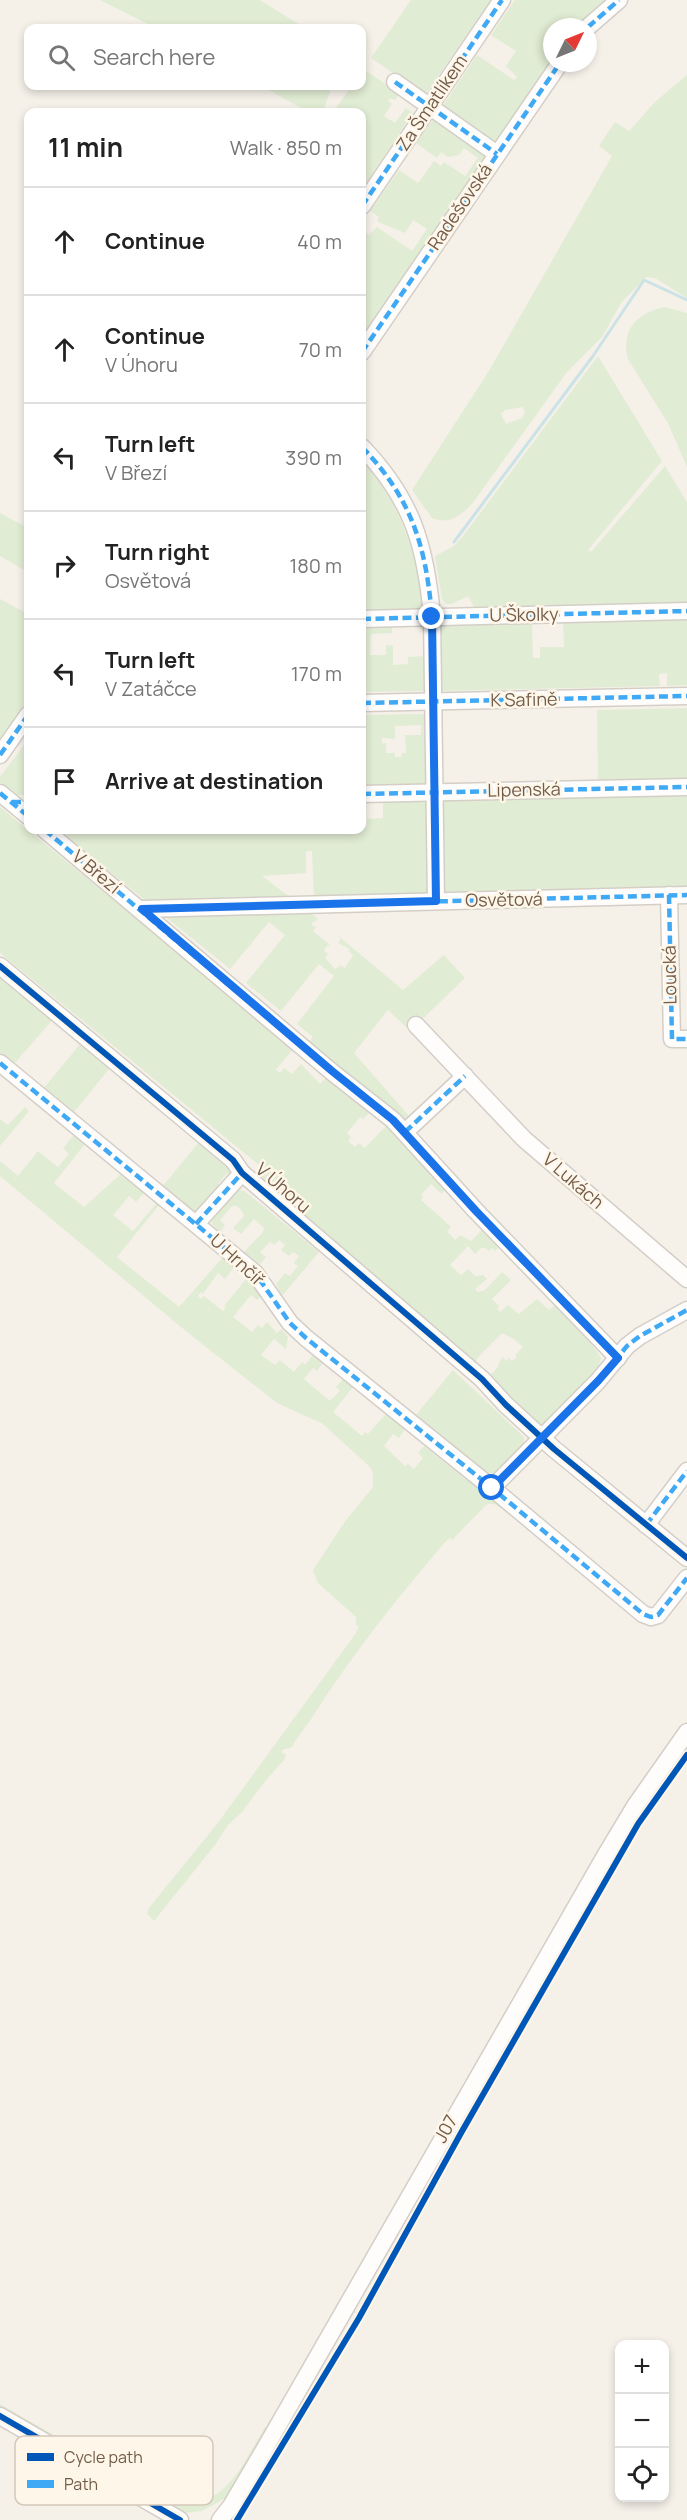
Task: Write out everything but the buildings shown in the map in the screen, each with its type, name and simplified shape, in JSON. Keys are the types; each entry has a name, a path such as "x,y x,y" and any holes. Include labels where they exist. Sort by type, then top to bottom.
{"street":[{"name":"Za Šmatlíkem","path":"366,200 502,0"},
{"path":"597,19 619,0"},
{"name":"Radešovská","path":"366,346 554,72"},
{"path":"395,82 497,154"},
{"path":"366,452 398,492 411,519 428,574 432,617 436,901"},
{"name":"U Školky","path":"366,619 687,611"},
{"name":"K Safině","path":"366,703 687,696"},
{"path":"0,755 24,721"},
{"name":"Lipenská","path":"366,794 687,787"},
{"path":"13,799 24,811"},
{"name":"V Březí","path":"50,834 405,1132 476,1211 618,1358"},
{"name":"Loucká","path":"669,895 672,1039 687,1039"},
{"name":"Osvětová","path":"142,909 687,895"},
{"name":"V Úhoru","path":"0,966 233,1160 242,1173 482,1379 506,1406 687,1558"},
{"name":"V Lukách","path":"416,1025 524,1139 687,1279"},
{"name":"U Hrnčíř","path":"0,1064 255,1273 290,1323 306,1338 492,1488 643,1614 651,1617 658,1615 687,1578"},
{"path":"405,1132 465,1076"},
{"path":"196,1224 242,1173"},
{"path":"492,1488 627,1346 640,1336 687,1310"},
{"path":"646,1525 687,1471"},
{"path":"220,2520 231,2506 264,2450 604,1856 634,1806 687,1732"},
{"path":"0,2416 35,2436"},
{"path":"154,2505 180,2520"}],"green space":[{"path":"100,0 260,0 299,24 148,24"},
{"path":"411,0 491,0 425,95 371,58"},
{"path":"515,0 607,0 588,18 543,18 543,72 546,72 497,145 442,107 477,55 514,80 517,77 506,66 516,51 491,35"},
{"path":"366,71 418,106 417,108 398,95 395,100 390,98 388,101 392,104 384,116 395,123 406,108 413,113 366,183 366,108 336,108 349,90 366,90"},
{"path":"687,75 687,298 655,278 646,277 621,303 602,337 567,372 472,504 449,520 432,518 412,490 487,374 612,156 599,146 615,122 629,131 655,102","holes":["523,407 525,413 522,418 506,424 501,414 505,410"]},
{"path":"269,90 331,90 324,108 301,108"},
{"path":"434,118 489,155 366,335 366,233 369,235 377,227 412,251 427,229 413,220 405,233 380,223 377,220 379,217 370,211 399,170 418,183 434,161 441,166 444,162 465,176 478,158 464,148 459,155 448,157 441,152 437,158 416,143"},
{"path":"665,307 687,313 687,467 669,425 628,359 626,349 629,331 633,324 646,314"},
{"path":"598,356 662,461 588,550 591,552 665,466 687,502 687,606 476,610 468,596 452,604 446,604 442,599 435,556 454,546 463,536"},
{"path":"366,464 387,494 405,530 421,589 424,611 366,612"},
{"path":"0,513 24,526 24,570 0,556"},
{"path":"0,599 24,612 24,708 0,741"},
{"path":"687,619 687,685 667,686 667,673 659,674 660,686 438,691 437,624 532,622 533,658 540,658 540,647 564,647 563,621"},
{"path":"392,625 392,633 371,634 370,655 386,655 386,645 393,646 393,665 408,664 408,657 425,656 425,691 366,692 366,626"},
{"path":"687,708 687,780 598,782 597,710"},
{"path":"426,714 427,785 366,787 366,715","holes":["421,725 421,735 405,735 406,753 402,753 401,757 395,757 395,753 386,753 386,743 382,743 382,738 395,739 395,726"]},
{"path":"24,745 24,795 16,795 0,782 0,777"},
{"path":"687,793 687,889 443,894 441,798"},
{"path":"383,799 427,799 430,895 314,897 312,851 306,851 306,873 262,876 291,898 146,901 63,834 366,834 367,819 383,818"},
{"path":"0,807 24,827 24,834 33,834 294,1048 276,1070 280,1073 284,1068 292,1074 301,1064 320,1084 328,1075 371,1111 363,1119 360,1117 347,1133 351,1137 348,1141 355,1147 359,1143 365,1148 387,1125 445,1188 442,1194 431,1184 421,1195 423,1197 421,1200 451,1227 447,1231 455,1240 460,1235 471,1241 482,1230 499,1247 495,1251 492,1248 489,1251 481,1248 475,1254 468,1246 450,1265 461,1275 468,1269 475,1276 483,1275 487,1279 475,1289 478,1292 485,1290 502,1272 511,1280 492,1299 499,1306 497,1309 500,1312 508,1305 519,1314 537,1299 549,1310 555,1305 593,1346 601,1358 598,1368 546,1426 539,1427 487,1379 497,1368 502,1357 506,1361 509,1358 512,1361 517,1357 515,1355 523,1347 514,1339 502,1333 478,1357 473,1367 454,1349 457,1345 258,1177 264,1169 0,953"},
{"path":"308,911 318,919 311,924 314,927 317,925 313,931 331,946 328,945 324,950 328,954 325,958 335,969 341,965 345,968 353,955 348,951 350,949 338,943 341,939 330,929 403,990 444,955 465,978 410,1031 388,1010 354,1053 409,1116 404,1123 307,1045 313,1037 297,1024 334,976 319,964 281,1011 246,983 285,935 269,922 230,969 162,914"},
{"path":"0,972 113,1064 74,1112 44,1088 81,1043 53,1019 14,1064 0,1052"},
{"path":"25,1107 29,1111 0,1146 0,1119 8,1125"},
{"path":"74,1135 85,1144 54,1183 84,1207 121,1174 144,1193 136,1202 129,1196 113,1215 133,1231 157,1203 159,1205 117,1257 179,1307 223,1257 234,1267 225,1279 218,1273 203,1294 201,1292 198,1296 201,1299 204,1296 223,1311 226,1307 224,1306 247,1278 262,1295 257,1300 251,1295 233,1317 252,1332 258,1325 262,1328 267,1322 277,1333 281,1329 288,1337 286,1349 274,1339 261,1355 275,1365 280,1360 294,1372 302,1362 305,1365 313,1355 323,1363 317,1371 313,1368 304,1379 330,1401 340,1391 336,1387 343,1379 353,1387 333,1412 362,1436 365,1432 368,1434 386,1414 405,1429 399,1438 393,1434 384,1446 405,1466 408,1464 414,1469 423,1458 418,1453 424,1446 465,1479 470,1477 510,1510 508,1513 495,1504 486,1505 452,1540 450,1538 446,1541 361,1646 292,1747 282,1750 282,1753 286,1754 285,1759 242,1812 228,1825 215,1845 154,1921 147,1914 148,1909 217,1824 356,1633 359,1625 356,1626 356,1617 318,1583 313,1570 346,1520 373,1487 373,1473 370,1467 323,1424 277,1403 187,1332 0,1176 0,1161 18,1176 38,1151 58,1167 69,1154 63,1148"},
{"path":"199,1142 232,1171 230,1175 227,1173 218,1184 221,1187 197,1212 192,1213 171,1197 173,1194 163,1186"},
{"path":"236,1189 244,1191 319,1252 282,1296 276,1284 285,1273 290,1276 298,1266 294,1263 299,1256 293,1252 289,1256 281,1250 285,1245 279,1240 274,1245 270,1242 260,1252 266,1257 260,1264 244,1252 264,1228 254,1219 241,1234 233,1228 244,1216 237,1206 232,1206 220,1220 225,1225 220,1232 212,1224 213,1217"},
{"path":"453,1370 524,1437 523,1446 492,1474 484,1471 415,1416"},
{"path":"0,2404 56,2436 46,2436 0,2410"},
{"path":"265,2427 270,2430 231,2495 213,2505 213,2496 226,2487 236,2474"},
{"path":"169,2505 213,2505 202,2511 183,2513"}],"waterway":[{"path":"454,542 593,356 644,280 687,300"}],"marked path":[{"path":"366,200 502,0"},
{"path":"597,19 619,0"},
{"path":"366,346 554,72"},
{"path":"395,82 497,154"},
{"path":"366,451 379,466 405,505 426,568 432,617 436,901"},
{"path":"366,619 687,611"},
{"path":"366,703 687,696"},
{"path":"0,755 24,721"},
{"path":"366,794 687,787"},
{"path":"0,793 24,813"},
{"path":"12,802 24,802"},
{"path":"50,834 332,1072 393,1120 476,1211 618,1358"},
{"path":"669,895 672,1039 687,1039"},
{"path":"142,909 687,895"},
{"path":"0,1063 255,1273 290,1323 306,1338 492,1488 643,1614 651,1617 658,1615 687,1578"},
{"path":"405,1132 465,1076"},
{"path":"196,1224 242,1173"},
{"path":"492,1488 598,1381 627,1346 640,1336 687,1310"},
{"path":"646,1525 687,1471"}],"cycle path":[{"path":"0,966 233,1160 242,1173 482,1379 506,1405 554,1449 687,1558"},
{"name":"J07","path":"237,2520 359,2318 461,2133 638,1824 687,1755"},
{"path":"0,2416 35,2436"},
{"path":"154,2505 180,2520"}],"route":[{"path":"432,617 436,901 142,909 393,1120 476,1211 618,1358 492,1488"}]}
